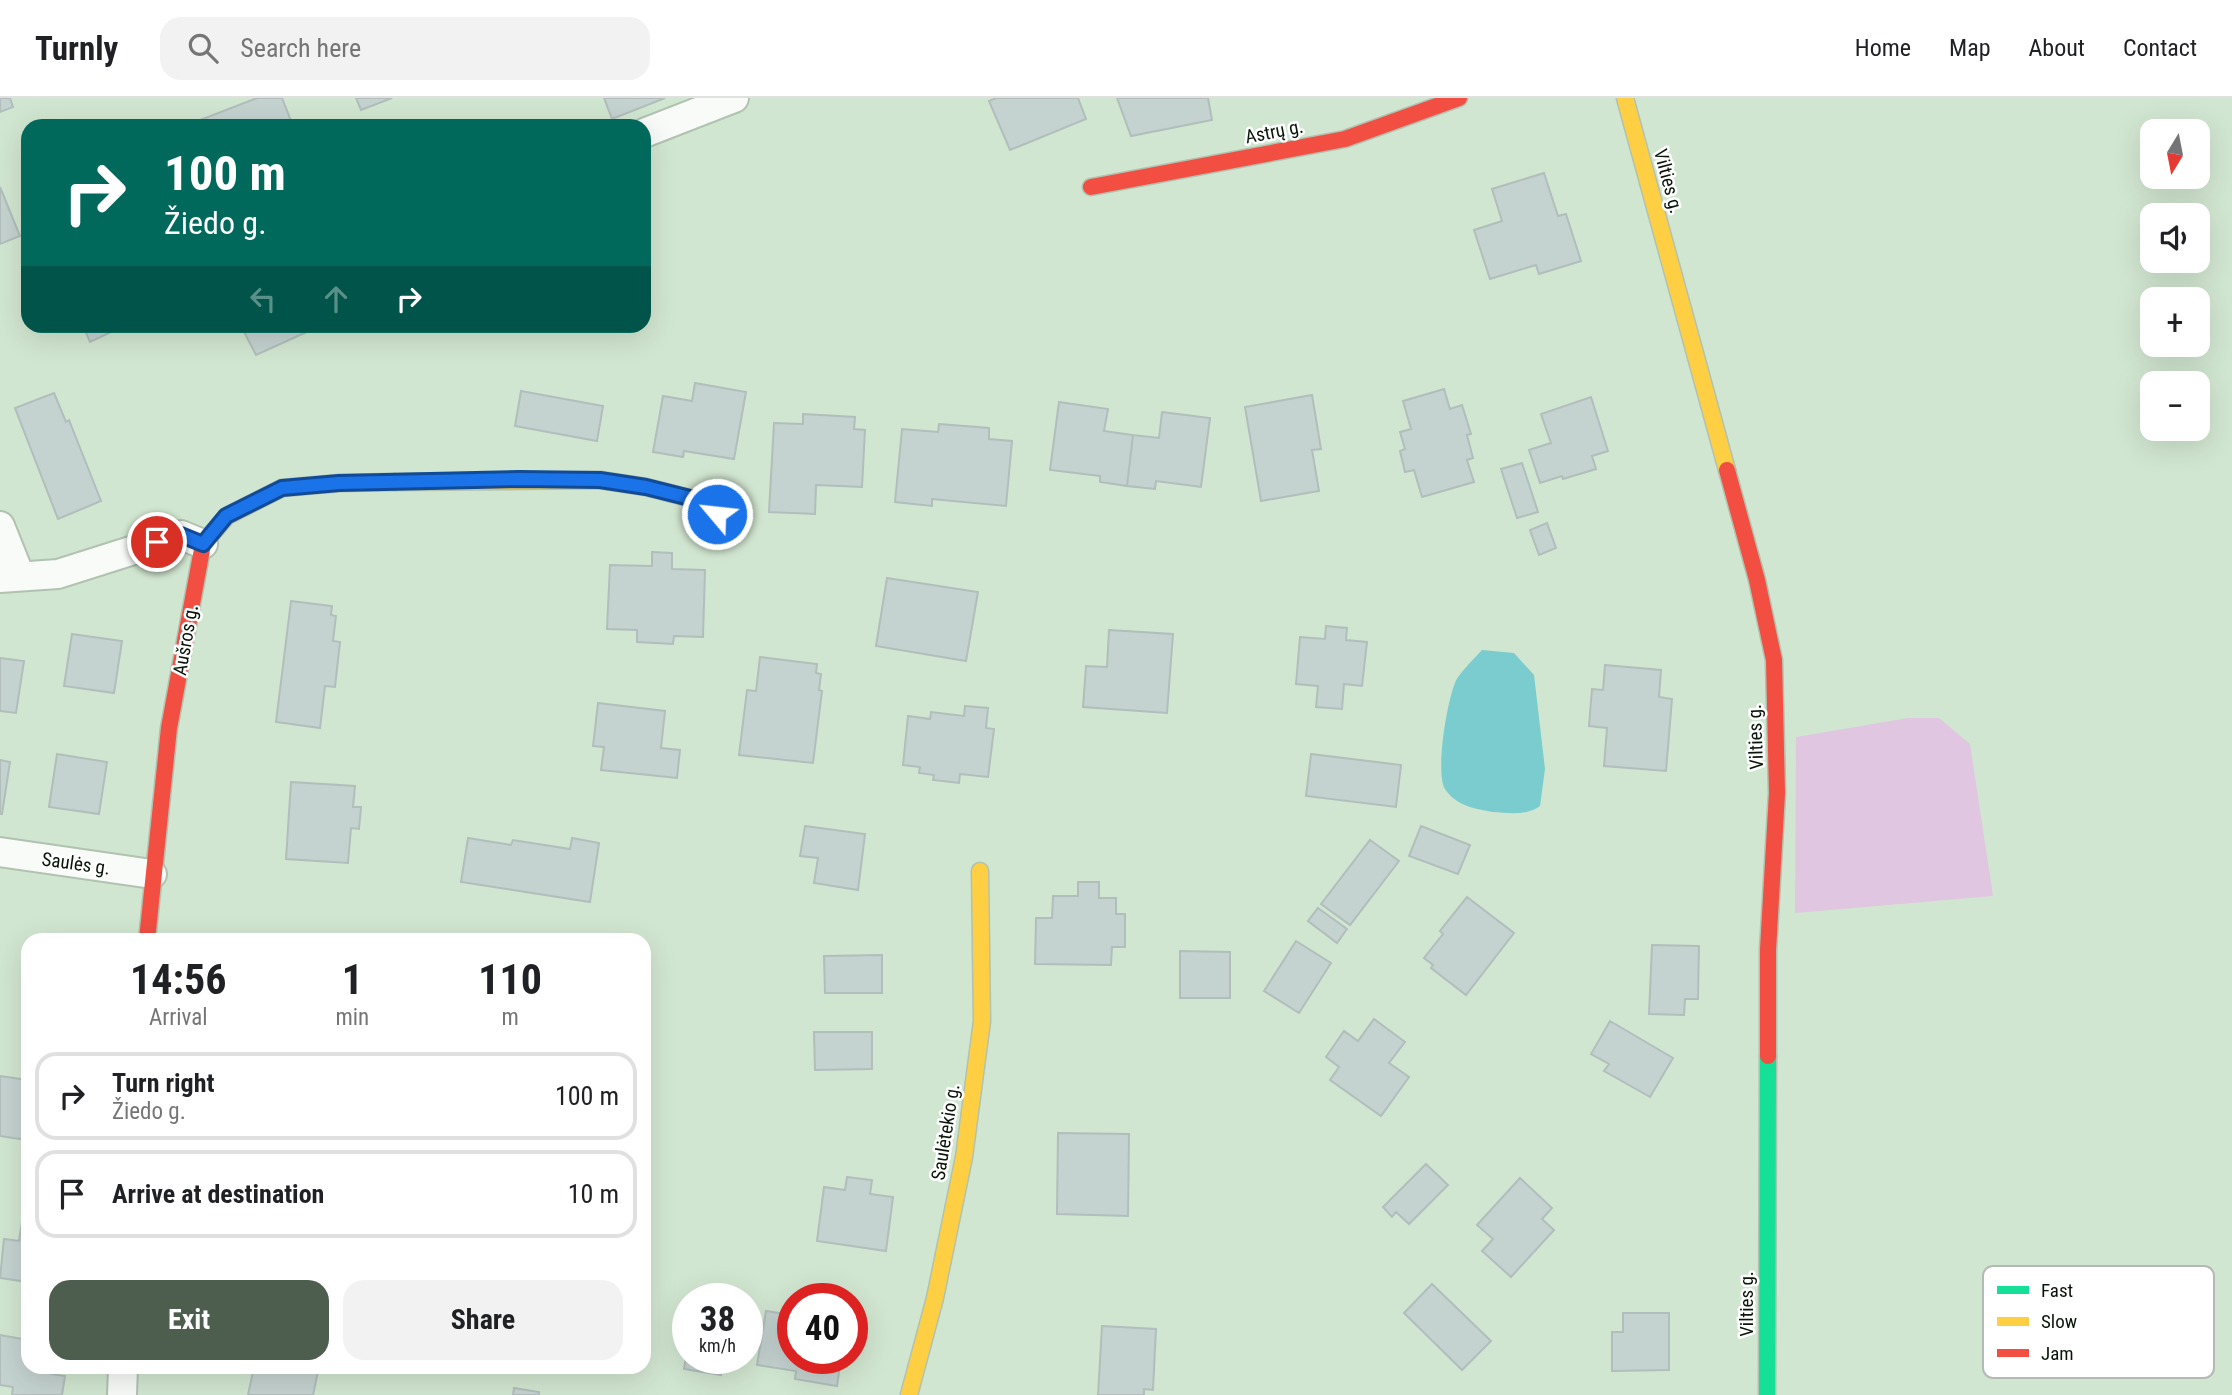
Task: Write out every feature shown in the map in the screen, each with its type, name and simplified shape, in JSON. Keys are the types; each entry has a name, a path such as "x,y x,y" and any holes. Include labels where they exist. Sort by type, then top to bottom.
{"street":[{"path":"651,130 734,98"},
{"name":"Astrų g.","path":"1091,187 1345,139 1459,98"},
{"name":"Vilties g.","path":"1625,98 1753,566 1774,660 1777,793 1768,950 1767,1395"},
{"name":"Aušros g.","path":"147,933 169,728 203,544 226,516 282,488 339,483 519,479 600,480 646,487 694,499 717,514"},
{"path":"0,526 10,577 58,574 181,535 203,544"},
{"name":"Saulės g.","path":"0,852 152,874"},
{"name":"Saulėtekio g.","path":"909,1395 935,1298 964,1157 982,1021 980,871"},
{"path":"122,1395 123,1374"}],"shaded area":[{"path":"1908,718 1939,718 1970,744 1993,896 1795,913 1796,737"}],"water":[{"path":"1482,650 1514,653 1534,675 1545,769 1540,806 1529,811 1493,812 1467,806 1450,795 1442,780 1443,737 1452,692 1460,675"}],"building":[{"path":"0,98 10,98 13,107 0,112"},
{"path":"257,98 282,98 290,119 203,119"},
{"path":"356,98 392,98 361,110"},
{"path":"604,98 665,98 612,119"},
{"path":"996,98 1078,98 1086,119 1010,150 989,101"},
{"path":"1117,98 1208,98 1212,120 1131,136"},
{"path":"1544,173 1558,216 1566,214 1581,261 1539,274 1536,265 1490,279 1474,230 1502,221 1492,189"},
{"path":"0,187 20,236 0,244"},
{"path":"86,333 109,333 90,342"},
{"path":"245,333 305,333 256,355"},
{"path":"695,383 746,392 734,459 684,451 683,457 653,452 663,396 692,401"},
{"path":"1444,389 1450,409 1462,405 1471,434 1467,435 1473,458 1467,460 1474,482 1422,497 1414,470 1405,472 1400,451 1405,449 1400,432 1411,429 1403,401"},
{"path":"521,391 603,406 597,441 515,426"},
{"path":"54,393 66,422 69,420 101,501 58,519 15,408"},
{"path":"1312,395 1321,449 1312,450 1319,491 1261,501 1245,407"},
{"path":"1591,397 1608,451 1592,456 1596,469 1540,483 1529,450 1551,443 1541,414"},
{"path":"1059,402 1108,409 1104,431 1133,435 1127,486 1100,482 1100,476 1050,470"},
{"path":"1162,412 1210,418 1201,487 1156,481 1155,489 1127,486 1133,435 1159,438"},
{"path":"803,414 855,417 854,429 865,430 862,487 816,485 815,514 769,512 774,423 803,424"},
{"path":"939,424 989,428 989,439 1012,441 1006,506 932,499 932,506 895,502 902,429 938,432"},
{"path":"1522,463 1538,512 1517,518 1501,469"},
{"path":"1547,523 1556,548 1539,555 1530,530"},
{"path":"652,552 672,553 672,569 705,570 703,637 674,636 673,644 637,642 637,630 607,629 610,565 652,566"},
{"path":"887,578 978,592 966,661 876,646"},
{"path":"291,601 332,606 331,615 336,616 333,641 340,642 335,687 325,686 320,728 276,722"},
{"path":"1326,626 1347,628 1346,640 1367,642 1362,686 1344,684 1342,709 1316,707 1318,686 1296,684 1300,637 1325,639"},
{"path":"1109,630 1173,634 1167,713 1083,707 1086,666 1107,667"},
{"path":"72,634 122,641 114,693 64,686"},
{"path":"760,657 817,664 816,673 821,674 819,690 822,691 813,763 739,755 747,690 756,691"},
{"path":"0,658 24,661 16,713 0,711"},
{"path":"1605,665 1661,670 1659,697 1672,699 1666,771 1604,766 1607,728 1589,726 1592,689 1603,690"},
{"path":"598,703 665,711 661,748 680,750 677,778 601,770 604,747 593,746"},
{"path":"965,706 988,708 986,728 994,729 988,777 960,774 959,783 933,780 934,775 919,773 920,767 903,765 908,716 930,719 931,712 964,716"},
{"path":"57,754 107,762 99,814 49,807"},
{"path":"1311,754 1401,765 1396,807 1306,796"},
{"path":"0,760 10,762 2,814 0,814"},
{"path":"291,782 355,786 353,807 361,807 359,829 351,828 348,863 286,859"},
{"path":"805,826 865,834 858,890 814,883 818,858 800,856"},
{"path":"1421,826 1470,845 1458,874 1409,856"},
{"path":"468,838 511,845 513,840 570,849 572,838 599,843 590,902 461,882"},
{"path":"1370,840 1399,861 1350,925 1321,904"},
{"path":"1078,882 1099,882 1099,898 1116,898 1116,914 1125,914 1125,947 1112,947 1111,965 1035,964 1036,918 1052,918 1053,896 1078,896"},
{"path":"1467,897 1514,933 1466,995 1431,968 1433,965 1424,958 1443,934 1440,931"},
{"path":"1318,908 1347,929 1337,943 1308,921"},
{"path":"1296,941 1331,963 1299,1013 1264,991"},
{"path":"1652,945 1699,946 1698,999 1685,999 1684,1015 1649,1014"},
{"path":"1180,951 1230,952 1230,998 1180,998"},
{"path":"882,955 882,993 825,993 824,956"},
{"path":"1374,1019 1405,1042 1389,1063 1409,1077 1381,1116 1330,1080 1339,1067 1326,1057 1344,1031 1358,1041"},
{"path":"1610,1021 1673,1058 1650,1097 1604,1071 1609,1064 1591,1054"},
{"path":"814,1032 872,1032 872,1069 815,1070"},
{"path":"0,1076 21,1079 21,1139 0,1136"},
{"path":"1058,1133 1129,1134 1128,1216 1057,1214"},
{"path":"1426,1164 1448,1185 1409,1224 1396,1212 1392,1217 1383,1207"},
{"path":"847,1177 872,1180 870,1194 893,1197 886,1251 817,1241 824,1187 845,1190"},
{"path":"1520,1178 1552,1208 1542,1219 1554,1230 1511,1277 1482,1251 1493,1239 1477,1225"},
{"path":"21,1228 21,1281 0,1278 4,1239 19,1241"},
{"path":"1432,1284 1491,1341 1462,1370 1404,1313"},
{"path":"766,1311 777,1313 777,1368 763,1366"},
{"path":"1623,1313 1669,1313 1669,1370 1612,1371 1612,1332 1623,1332"},
{"path":"1102,1326 1156,1329 1153,1390 1144,1389 1144,1395 1098,1395"},
{"path":"0,1335 21,1339 21,1374 65,1376 62,1395 12,1395 13,1387 0,1385"},
{"path":"252,1374 318,1374 313,1395 248,1395"},
{"path":"796,1374 839,1374 837,1386 795,1379"},
{"path":"514,1388 539,1392 539,1395 513,1395"}],"traffic: fast":[{"path":"1767,1395 1768,1056"}],"traffic: slow":[{"path":"1625,98 1727,470"},
{"path":"395,482 600,480 646,487 693,499 717,514"},
{"path":"909,1395 935,1298 964,1157 982,1021 980,871"}],"traffic: jam":[{"path":"1091,187 1345,139 1459,98"},
{"path":"1727,470 1757,580 1774,660 1777,793 1768,950 1768,1056"},
{"path":"148,933 169,728 203,544 227,516 282,488 395,482"}],"route":[{"path":"157,542 181,535 203,544 226,516 282,488 339,483 600,480 646,487 694,499 717,514"}]}
